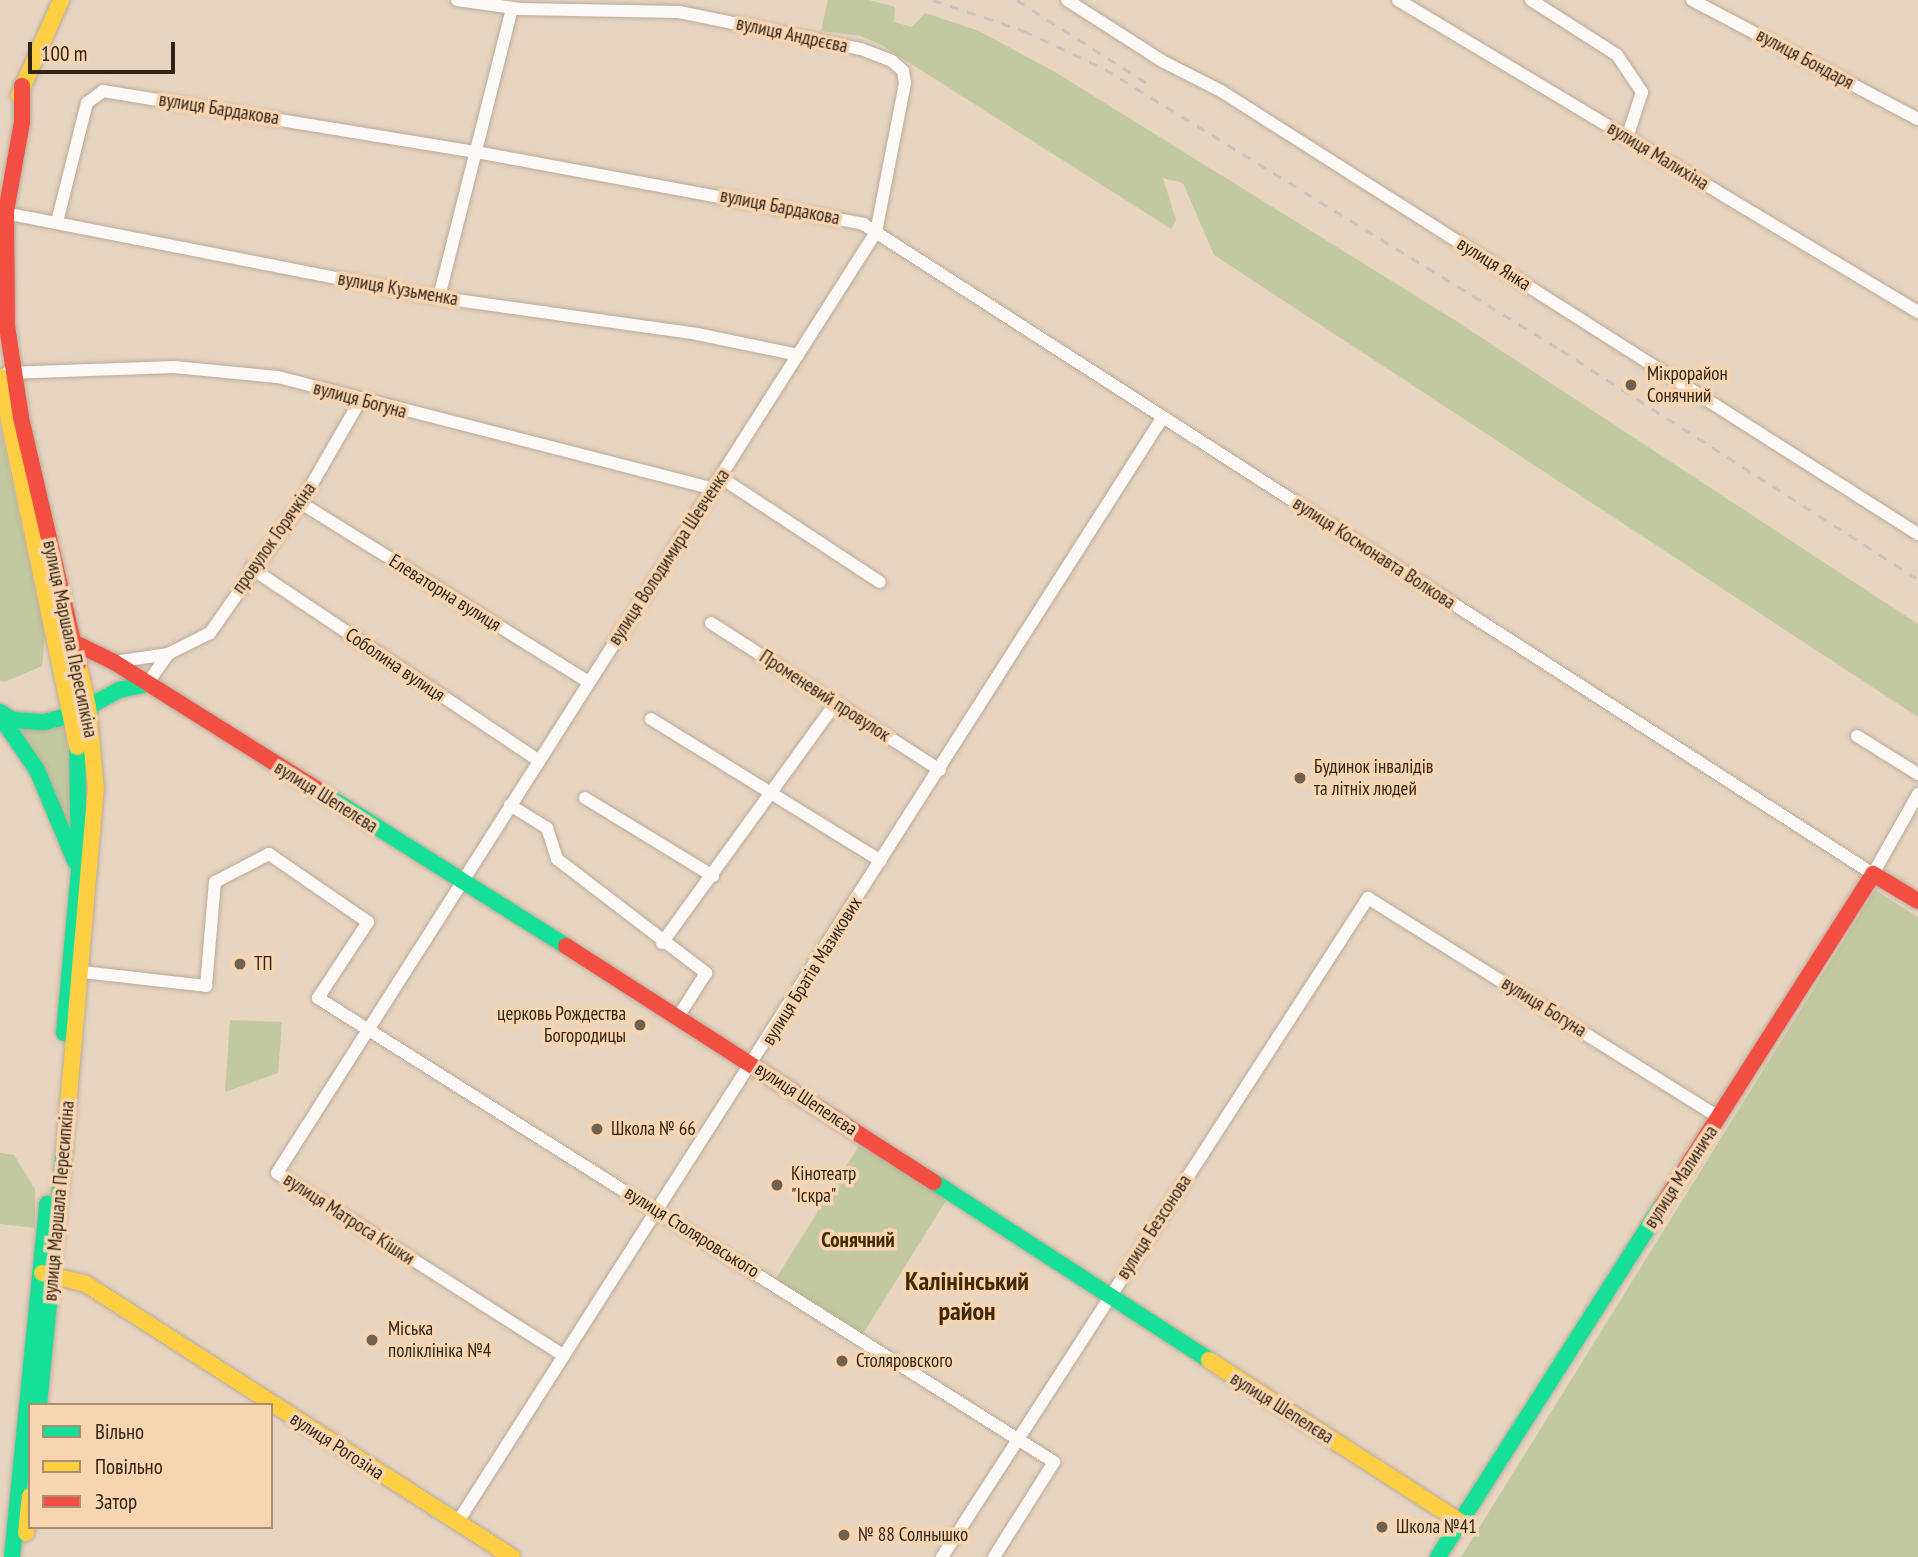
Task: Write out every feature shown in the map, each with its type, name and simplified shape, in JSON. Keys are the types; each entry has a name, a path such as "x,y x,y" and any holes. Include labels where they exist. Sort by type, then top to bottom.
{"street":[{"name":"вулиця Маршала Пересипкіна","path":"0,170 22,86 61,0"},
{"name":"вулиця Андрєєва","path":"457,0 512,8 679,12 832,42 892,61 902,71 905,83 876,232"},
{"name":"вулиця Янка","path":"1067,0 1161,61 1221,91 1918,534"},
{"name":"вулиця Малихіна","path":"1398,0 1918,312"},
{"path":"1531,0 1617,55 1642,92 1627,138"},
{"name":"вулиця Бондаря","path":"1692,0 1918,119"},
{"path":"439,297 512,8"},
{"name":"вулиця Маршала Пересипкіна","path":"22,86 22,122 3,212 4,375 69,692 80,711 96,789 82,972 30,1403"},
{"name":"вулиця Бардакова","path":"57,222 87,103 103,91 476,152 850,221 876,232"},
{"name":"вулиця Кузьменка","path":"3,212 439,297 697,334 798,355"},
{"name":"вулиця Володимира Шевченка","path":"366,1028 876,232"},
{"name":"вулиця Космонавта Волкова","path":"876,232 1873,874"},
{"name":"вулиця Богуна","path":"4,375 174,367 278,377 360,401 713,489"},
{"name":"вулиця Маршала Пересипкіна","path":"4,375 75,643 80,711 79,871 45,1273 39,1403"},
{"name":"провулок Горячкіна","path":"168,654 210,633 251,568 300,503 360,401"},
{"name":"вулиця Братів Мазикових","path":"457,1523 753,1064 1163,417"},
{"path":"720,477 880,582"},
{"name":"Елеваторна вулиця","path":"300,503 589,682"},
{"name":"Соболина вулиця","path":"251,568 539,761"},
{"name":"Променевий провулок","path":"711,623 940,770"},
{"name":"вулиця Шепелєва","path":"75,643 114,662 753,1064 1108,1298 1460,1521"},
{"path":"114,662 168,654"},
{"path":"0,714 13,720 44,722 80,711 119,690 147,684 168,654"},
{"path":"44,722 64,707 69,692"},
{"path":"662,943 836,703"},
{"path":"0,714 37,770 79,871"},
{"path":"651,719 881,861"},
{"path":"1857,736 1918,774"},
{"name":"вулиця Малинича","path":"1438,1557 1873,874 1918,794"},
{"path":"585,798 713,876"},
{"path":"510,805 547,828 557,859 662,943 706,972 678,1017"},
{"name":"вулиця Столяровського","path":"82,972 206,986 215,882 269,853 368,922 318,998 659,1210 1054,1462 994,1557"},
{"path":"1873,874 1918,901"},
{"name":"вулиця Богуна","path":"1368,898 1719,1117"},
{"name":"вулиця Безсонова","path":"942,1557 1017,1437 1368,898"},
{"name":"вулиця Матроса Кішки","path":"366,1028 278,1173 564,1356"},
{"name":"вулиця Рогозіна","path":"45,1273 86,1284 271,1403"},
{"name":"вулиця Рогозіна","path":"273,1404 512,1557"},
{"name":"вулиця Маршала Пересипкіна","path":"12,1557 28,1419"},
{"path":"23,1557 28,1513"}],"green space":[{"path":"828,0 869,0 895,7 894,22 912,27 925,13 979,31 1055,72 1453,319 1918,624 1918,717 1214,255 1183,183 1163,178 1176,220 1171,229 883,46 861,36 821,31"},
{"path":"0,426 45,636 42,666 5,682 0,681"},
{"path":"65,724 72,781 72,835 18,729"},
{"path":"1875,890 1918,917 1918,1557 1461,1557"},
{"path":"230,1020 282,1022 278,1073 225,1092"},
{"path":"860,1144 947,1199 863,1333 776,1279"},
{"path":"0,1153 14,1155 35,1189 35,1228 0,1224"}],"railway":[{"path":"933,0 1024,31 1105,69 1561,350 1918,579"},
{"path":"1017,0 1150,85"}],"traffic: fast":[{"path":"0,712 13,720 44,722 73,715 119,690 147,684"},
{"path":"0,716 37,770 75,861"},
{"path":"64,1033 79,871 77,747"},
{"path":"326,795 566,946"},
{"path":"39,1403 64,1152"},
{"path":"934,1182 1209,1360"},
{"path":"12,1557 47,1204"},
{"path":"1438,1557 1663,1204"}],"traffic: slow":[{"path":"19,95 61,0"},
{"path":"0,377 77,747"},
{"path":"64,1152 96,789 88,707 78,663"},
{"path":"42,1273 86,1284 272,1403"},
{"path":"1209,1360 1460,1522"},
{"path":"273,1404 512,1557"},
{"path":"26,1533 28,1514"}],"traffic: jam":[{"path":"22,86 22,122 6,212 7,326 21,418 78,663"},
{"path":"75,643 114,662 326,795"},
{"path":"1663,1204 1873,874 1918,901"},
{"path":"566,946 934,1182"}],"place":[{"name":"Мікрорайон Сонячний","path":"1631,385"},
{"name":"Будинок інвалідів та літніх людей","path":"1300,778"},
{"name":"ТП","path":"240,964"},
{"name":"церковь Рождества Богородицы","path":"640,1025"},
{"name":"Школа № 66","path":"597,1129"},
{"name":"Кінотеатр \"Іскра\"","path":"777,1185"},
{"name":"Міська поліклініка №4","path":"372,1340"},
{"name":"Столяровского","path":"842,1361"},
{"name":"Школа №41","path":"1382,1527"},
{"name":"№ 88 Солнышко","path":"844,1535"}],"district":[{"name":"Сонячний","path":"858,1240"},
{"name":"Калінінський район","path":"967,1296"}]}
